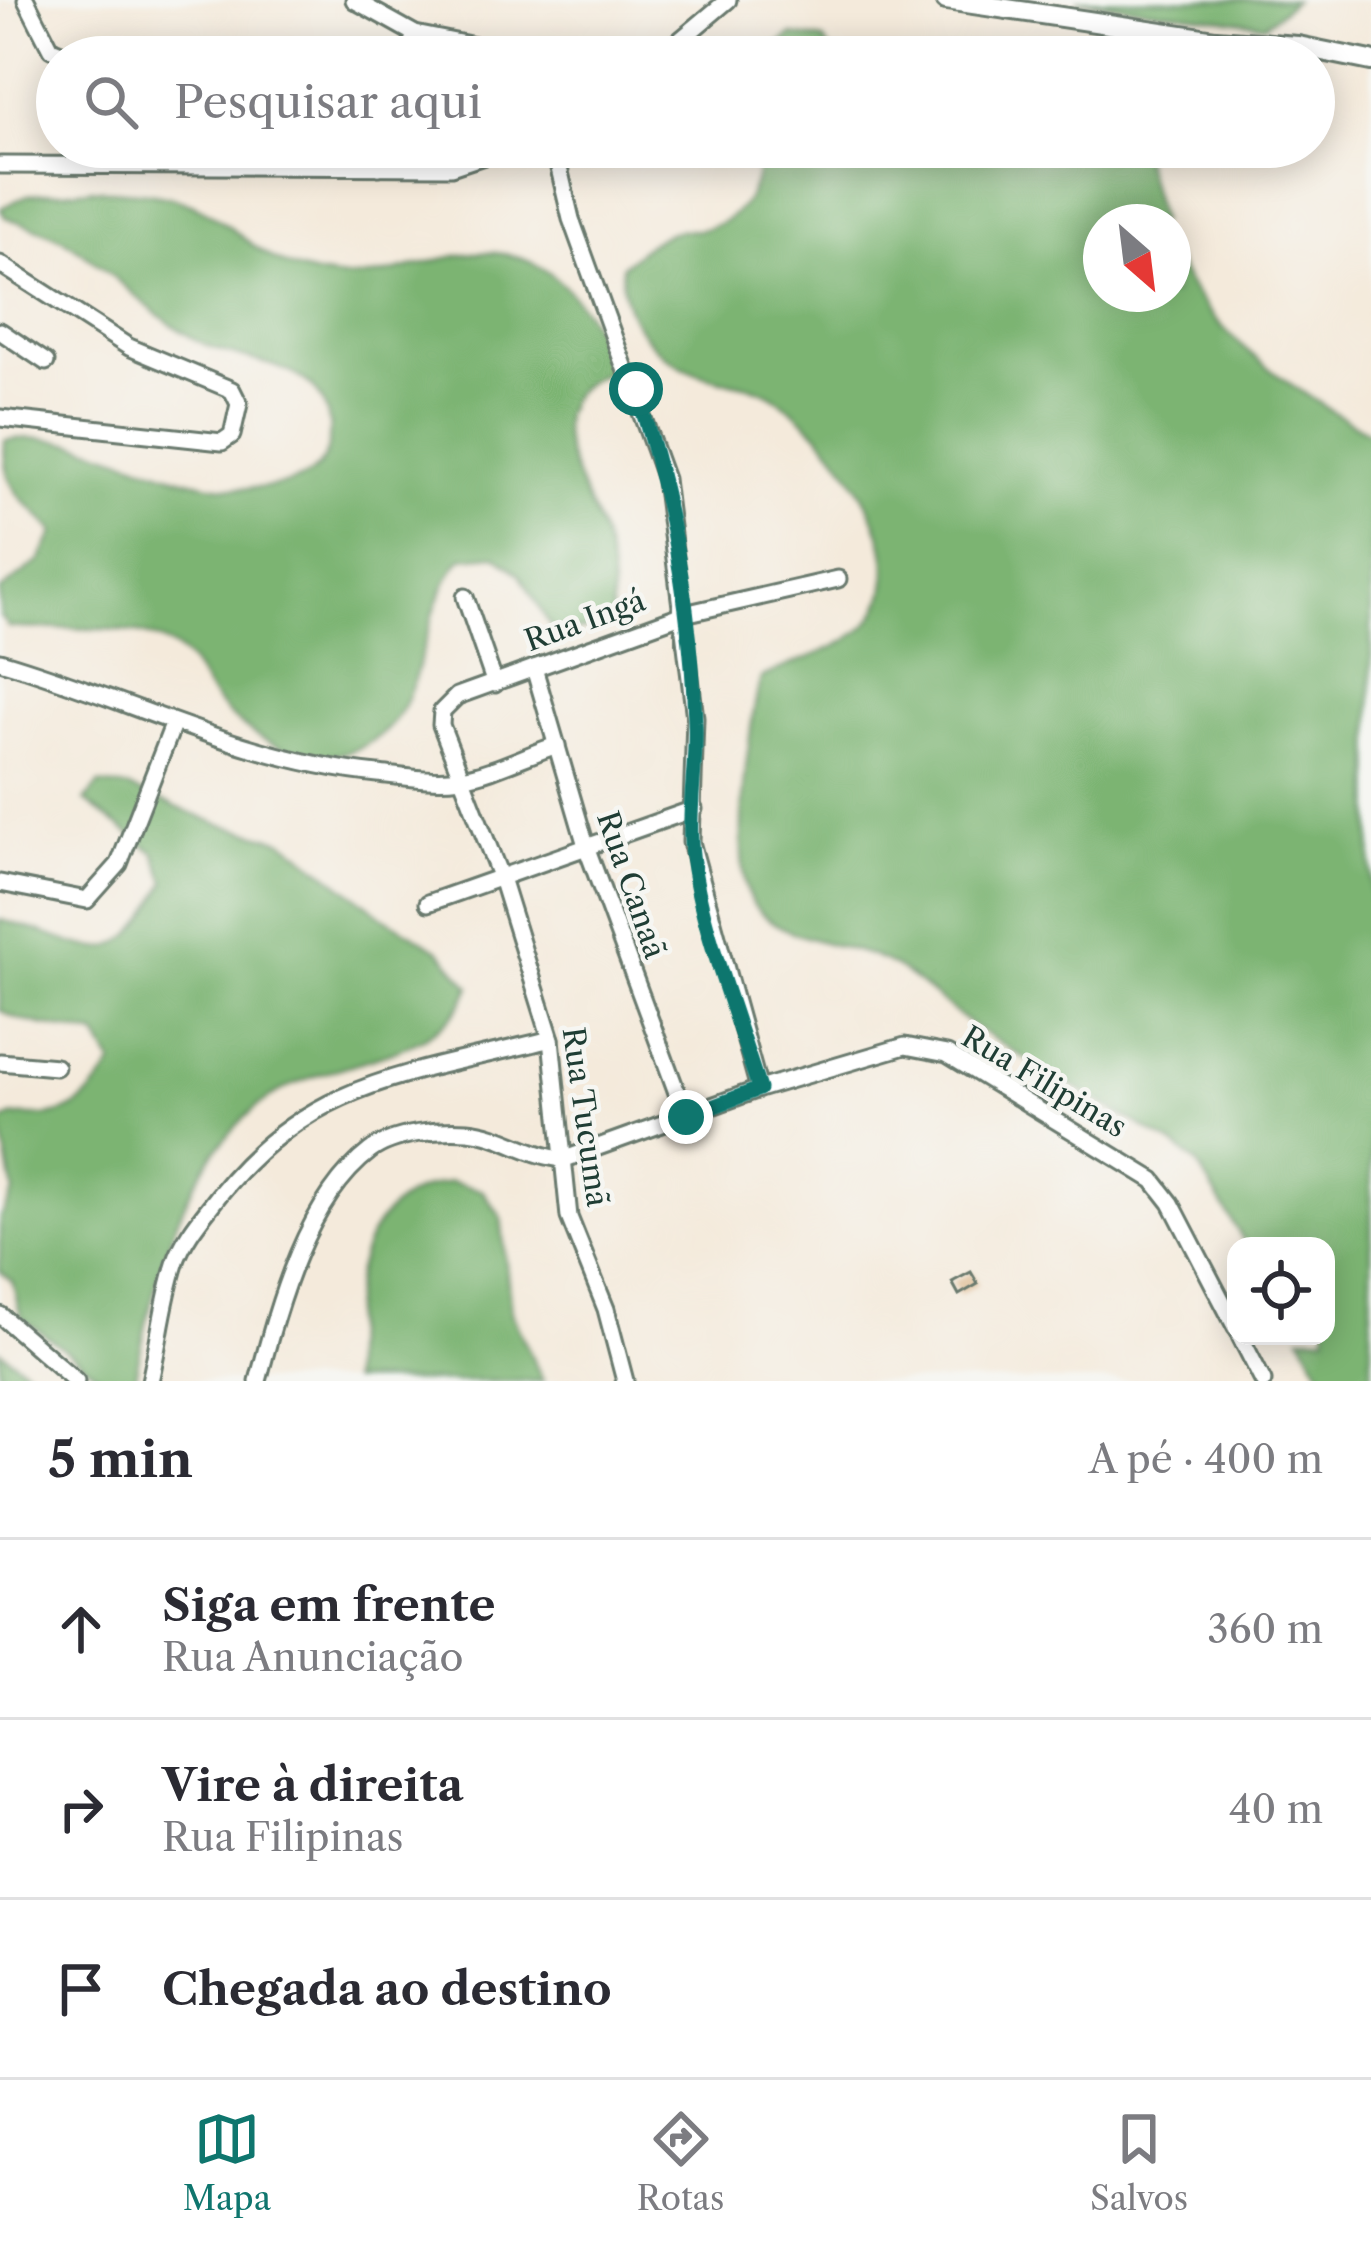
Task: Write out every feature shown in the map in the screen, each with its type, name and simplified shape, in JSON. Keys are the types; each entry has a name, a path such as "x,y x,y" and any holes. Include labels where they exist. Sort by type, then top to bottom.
{"street":[{"path":"26,0 44,36"},
{"path":"354,0 425,36"},
{"path":"685,36 728,0"},
{"path":"946,0 1189,36"},
{"path":"1335,54 1371,61"},
{"path":"0,165 36,165"},
{"path":"559,168 571,219 665,479 695,718 691,842 697,878 759,1089"},
{"path":"0,264 129,346 232,390 239,404 232,435 222,442 0,418"},
{"path":"0,331 46,362"},
{"name":"Rua Ingá","path":"441,725 447,702 534,668 684,614 838,579"},
{"path":"465,597 495,684"},
{"path":"0,661 73,682 172,725 248,751 347,771 462,778 556,745"},
{"name":"Rua Canaã","path":"534,668 586,849 686,1117"},
{"path":"0,883 87,900 119,864 172,725"},
{"name":"Rua Tucumã","path":"441,725 502,881 550,1039 569,1217 606,1309 625,1381"},
{"path":"428,903 502,881 694,809"},
{"path":"150,1381 175,1263 193,1228 254,1151 304,1113 356,1090 550,1039"},
{"name":"Rua Filipinas","path":"565,1159 759,1089 905,1046 947,1054 1153,1180 1171,1203 1227,1311"},
{"path":"0,1062 56,1066"},
{"path":"258,1381 273,1325 311,1231 339,1183 373,1149 398,1138 464,1131 494,1135 544,1157 565,1159"},
{"path":"0,1316 76,1381"},
{"path":"1245,1345 1263,1381"}],"green space":[{"path":"1077,0 1294,0 1265,25"},
{"path":"758,168 1146,168 1155,204 1083,204 1083,312 1191,312 1191,287 1257,359 1371,434 1371,1381 1326,1381 1306,1345 1335,1345 1335,1237 1242,1237 1197,1163 1172,1144 999,1043 897,968 870,955 796,934 765,917 753,904 742,860 742,828 751,726 761,678 836,646 863,628 885,589 885,558 862,493 818,434 771,395 674,362 645,336 627,304 622,266 662,236 726,220 752,190"},
{"path":"91,189 155,194 191,204 270,257 324,276 365,277 490,253 539,266 559,281 590,321 610,371 585,384 570,400 564,419 570,461 606,548 612,617 584,630 552,629 520,575 496,555 462,558 438,600 398,715 364,745 319,755 296,752 253,733 216,701 184,656 152,637 112,629 8,627 0,616 0,591 40,561 54,532 11,484 5,440 68,443 221,487 285,484 314,471 327,451 327,413 307,382 186,334 72,245 5,217 1,208 28,195"},
{"path":"99,784 129,788 219,824 284,841 385,918 439,950 470,986 456,1011 436,1030 382,1056 293,1085 238,1124 212,1155 175,1226 134,1381 107,1381 21,1317 12,1281 0,1271 0,1218 14,1192 0,1123 14,1116 50,1115 73,1108 113,1064 97,1036 35,1024 0,1010 0,920 77,944 113,946 147,915 166,882 155,853 85,801"},
{"path":"450,1182 482,1190 501,1216 511,1312 543,1381 350,1381 355,1286 374,1230 392,1208 417,1191"},
{"path":"0,1351 42,1381 0,1381"}],"building":[{"path":"971,1272 978,1284 959,1295 952,1282"}],"route":[{"path":"636,389 665,479 684,614 695,718 691,842 697,878 759,1089 686,1117"}]}
